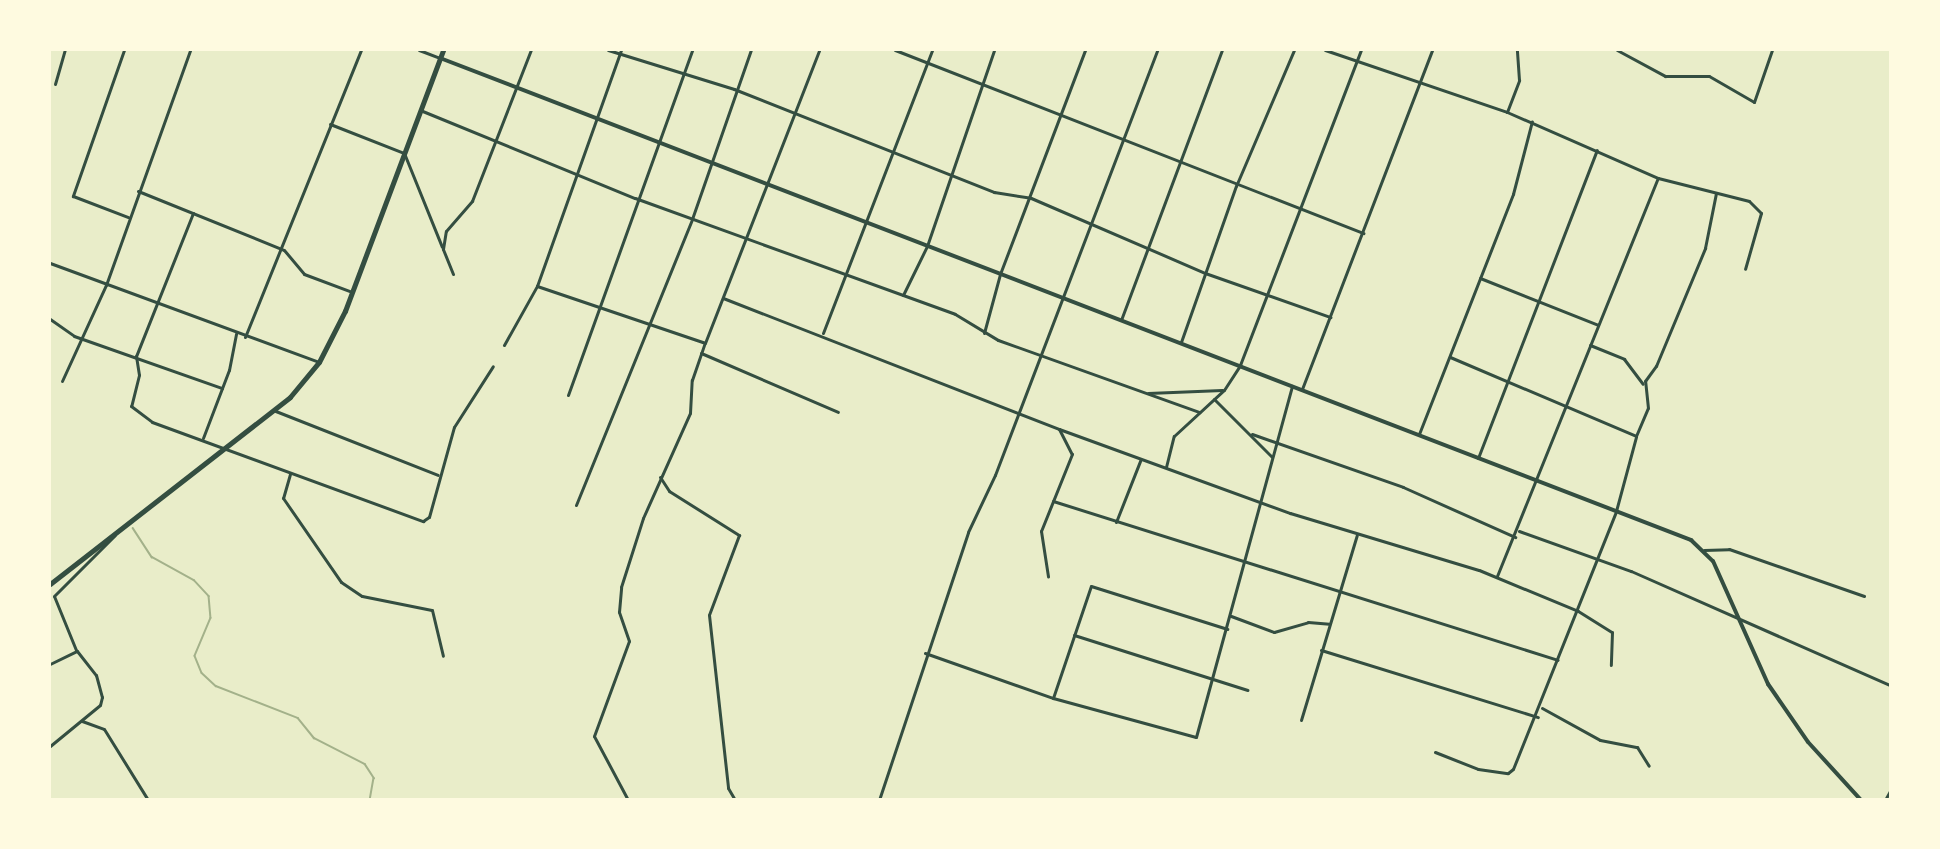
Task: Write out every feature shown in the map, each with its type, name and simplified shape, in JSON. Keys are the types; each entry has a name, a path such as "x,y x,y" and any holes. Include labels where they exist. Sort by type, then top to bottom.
{"highway":[{"path":"50,584 273,410 319,362 352,292 443,50"}],"street":[{"path":"55,84 65,50"},
{"path":"123,50 73,196 128,217"},
{"path":"62,381 106,285 128,217 190,50"},
{"path":"245,337 284,250 330,124 361,50"},
{"path":"419,50 708,164 1180,342 1616,512 1675,532 1704,550 1742,623 1768,684 1808,742 1861,800"},
{"path":"443,249 449,224 467,212 498,142 531,50"},
{"path":"608,50 620,51 734,88 953,176 1031,198 1205,273 1330,317"},
{"path":"568,395 654,143 692,50"},
{"path":"576,505 648,320 692,219 734,88 751,50"},
{"path":"628,800 594,736 629,642 619,612 621,587 660,477 690,413 692,380 701,353 819,50"},
{"path":"895,50 1060,118 1300,212 1363,234"},
{"path":"823,334 863,222 894,152 932,50"},
{"path":"903,295 927,246 953,176 980,84 994,50"},
{"path":"984,333 1000,274 1031,198 1084,50"},
{"path":"879,800 911,716 925,653 1059,296 1156,50"},
{"path":"1121,320 1222,50"},
{"path":"1180,342 1236,186 1294,50"},
{"path":"1325,50 1356,63 1421,82 1507,112 1658,178 1759,206 1745,269"},
{"path":"1166,467 1174,436 1224,390 1240,365 1361,50"},
{"path":"1302,389 1432,50"},
{"path":"1507,112 1519,80 1517,50"},
{"path":"1617,50 1665,76 1709,76 1754,102 1772,50"},
{"path":"504,345 537,286 593,118 620,51"},
{"path":"420,111 635,198 956,314 984,333 1037,354 1199,412"},
{"path":"1419,434 1517,183 1532,122"},
{"path":"330,124 404,153 453,274"},
{"path":"1478,458 1542,301 1597,150"},
{"path":"1496,577 1519,531 1589,345 1658,178"},
{"path":"138,191 284,250 304,273 352,292"},
{"path":"1644,386 1705,248 1716,193"},
{"path":"194,213 159,307 136,356 140,375 131,406 152,422 203,438 290,474 423,521 429,517 438,475 468,399 493,366"},
{"path":"50,263 159,307 319,362"},
{"path":"1480,278 1598,325"},
{"path":"537,286 648,320 705,343"},
{"path":"723,298 823,334 1140,461 1166,467 1357,535 1496,577 1578,611 1612,632 1611,664"},
{"path":"50,319 82,339 222,388"},
{"path":"203,438 222,388 236,334"},
{"path":"1435,752 1508,774 1538,717 1598,560 1616,512 1636,436 1648,408 1644,386 1624,359 1589,345"},
{"path":"701,353 838,412"},
{"path":"1450,357 1565,408 1636,436"},
{"path":"925,653 1053,698 1196,737 1246,565 1292,386"},
{"path":"1146,393 1224,390"},
{"path":"1214,399 1272,457"},
{"path":"273,410 438,475"},
{"path":"1048,576 1041,531 1072,454 1059,429"},
{"path":"1252,435 1403,487 1515,537"},
{"path":"1116,522 1140,461"},
{"path":"290,474 283,498 341,582 362,596 432,609 443,656"},
{"path":"660,477 669,491 739,535 709,615 728,788 735,800"},
{"path":"1053,501 1246,565 1558,660"},
{"path":"1519,531 1598,560 1890,685"},
{"path":"50,746 100,705 101,687 76,650 54,596 115,533"},
{"path":"1301,720 1357,535"},
{"path":"1704,550 1728,549 1864,596"},
{"path":"1053,698 1091,586 1227,629"},
{"path":"1231,616 1274,632 1308,622 1329,624"},
{"path":"1074,635 1247,690"},
{"path":"50,664 76,650"},
{"path":"1321,650 1538,717"},
{"path":"1541,708 1600,740 1637,747 1648,766"},
{"path":"82,721 104,729 148,800"},
{"path":"1885,800 1890,791"}],"waterway":[{"path":"133,528 152,557 194,580 209,596 211,618 195,656 202,673 216,686 298,718 314,738 365,764 374,778 370,800"}]}
